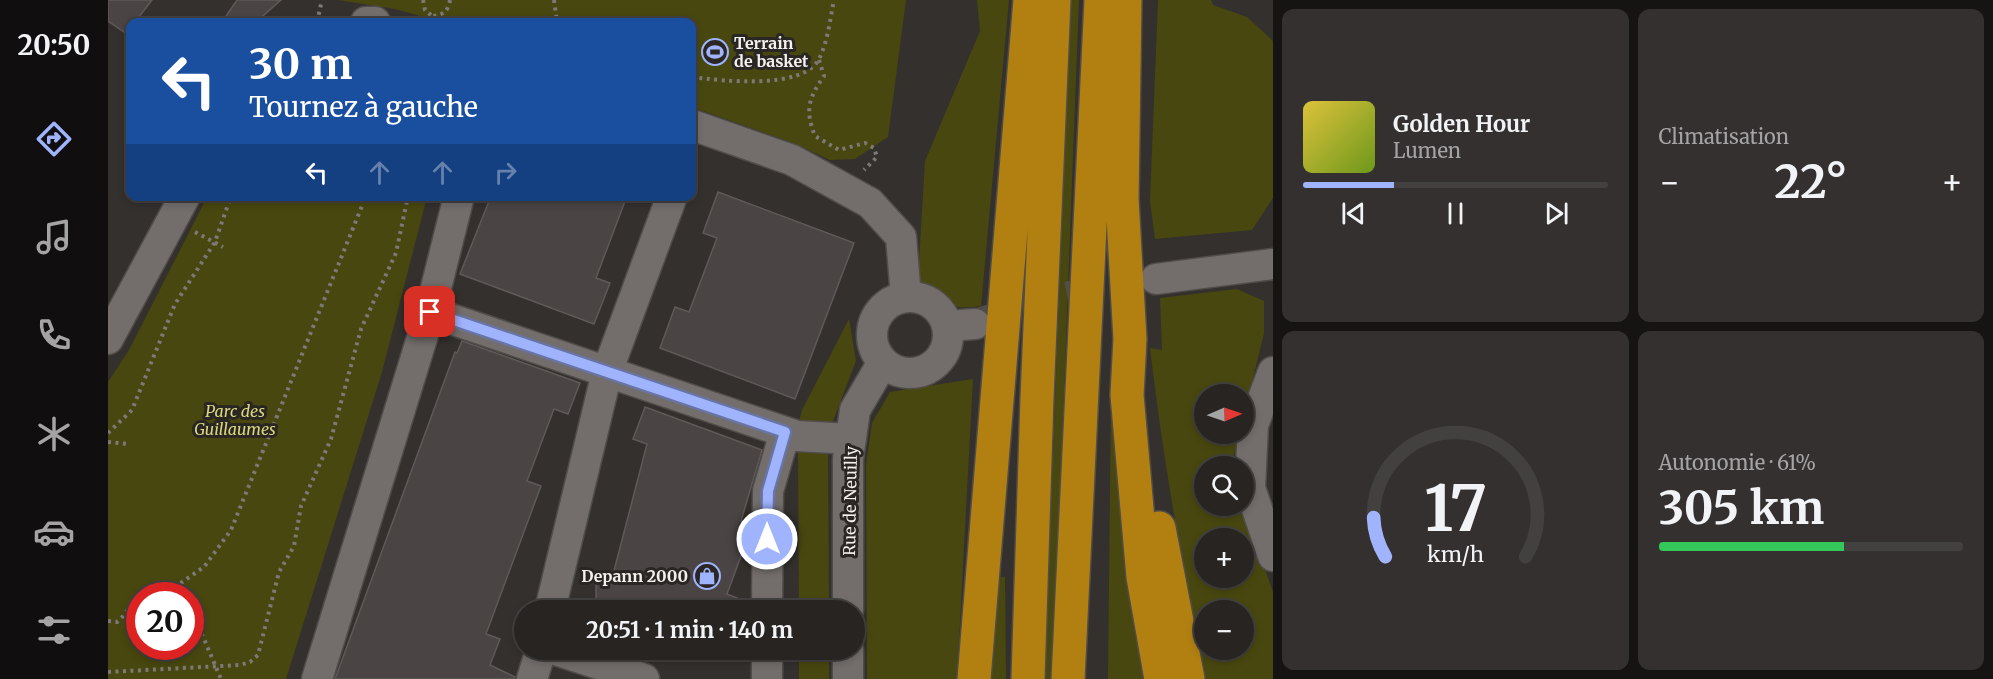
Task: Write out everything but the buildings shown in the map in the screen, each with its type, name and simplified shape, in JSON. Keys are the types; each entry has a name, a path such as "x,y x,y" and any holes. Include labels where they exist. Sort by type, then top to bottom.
{"highway":[{"path":"974,679 1030,0"},
{"path":"1028,679 1036,398 1054,0"},
{"path":"1068,679 1101,0"},
{"path":"1125,0 1122,198 1130,339 1127,395 1140,543 1161,679"},
{"path":"1130,339 1141,393 1163,559 1188,679"},
{"path":"1071,597 1090,641 1090,679"}],"street":[{"path":"696,132 792,160 870,203 901,237 906,297"},
{"path":"317,679 430,312 458,201"},
{"path":"552,600 607,372 670,201"},
{"path":"108,339 179,208"},
{"path":"1156,279 1273,264"},
{"path":"906,297 917,297 961,325 948,337 941,357 924,371 902,373 883,363 873,344 874,322 886,305 906,297"},
{"path":"430,312 797,436 851,439"},
{"name":"Rue de Neuilly","path":"848,600 848,459 855,411 883,363"},
{"path":"1273,372 1267,404 1253,425 1250,488 1273,556"},
{"path":"767,600 768,491 785,432"},
{"path":"532,679 538,660"},
{"path":"586,660 644,679"},
{"path":"767,660 767,679"},
{"path":"848,660 848,679"}],"path":[{"path":"318,18 322,0"},
{"path":"423,0 425,10 432,16 442,15 447,11 450,0"},
{"path":"554,0 556,18"},
{"path":"696,77 748,81 794,78 809,71 819,60 834,0"},
{"path":"819,60 824,76 814,91 807,115 815,136 839,150 865,143 874,148 878,157"},
{"path":"108,433 132,410 175,304 215,242 229,201"},
{"path":"186,582 204,567 231,530 364,201"},
{"path":"108,672 216,668 250,662 258,655 279,572 294,546 301,506 332,438 361,329 396,253 407,201"},
{"path":"179,208 223,247"},
{"path":"108,442 129,444"},
{"path":"108,621 117,622 126,614"},
{"path":"204,639 221,679"},
{"path":"114,673 114,679"}],"green space":[{"path":"338,0 906,0 888,137 855,159 830,160 796,144 696,108 696,18 428,18 395,9"},
{"path":"977,0 1009,0 981,306 960,307 938,299 918,278 925,161 980,31"},
{"path":"1071,0 1079,0 1053,679 1044,679"},
{"path":"1158,0 1211,0 1213,5 1247,17 1273,41 1273,198 1252,230 1155,239 1150,201"},
{"name":"Parc des Guillaumes","path":"205,201 426,201 382,372 286,679 108,679 108,382 129,350"},
{"path":"1237,289 1264,301 1264,333 1252,384 1194,384 1194,444 1236,444 1234,456 1194,456 1194,516 1246,516 1251,528 1194,528 1194,588 1254,588 1254,538 1273,592 1273,679 1206,679 1202,660 1254,660 1254,600 1194,600 1194,620 1174,514 1150,348 1162,350 1160,298"},
{"path":"849,319 856,361 830,429 797,430 802,410"},
{"path":"973,379 957,679 867,679 866,465 872,423 890,392"},
{"path":"1111,395 1152,679 1108,679"},
{"path":"798,450 828,452 829,600 799,600"},
{"path":"998,577 1005,577 1006,679 989,679"},
{"path":"799,660 829,660 829,679 799,679"}],"tunnel":[{"path":"981,322 1064,297 1150,280"}],"place":[{"name":"Terrain de basket","path":"715,52"},
{"name":"Depann 2000","path":"707,576"}],"route":[{"path":"430,312 785,432 768,491 767,539"}]}
